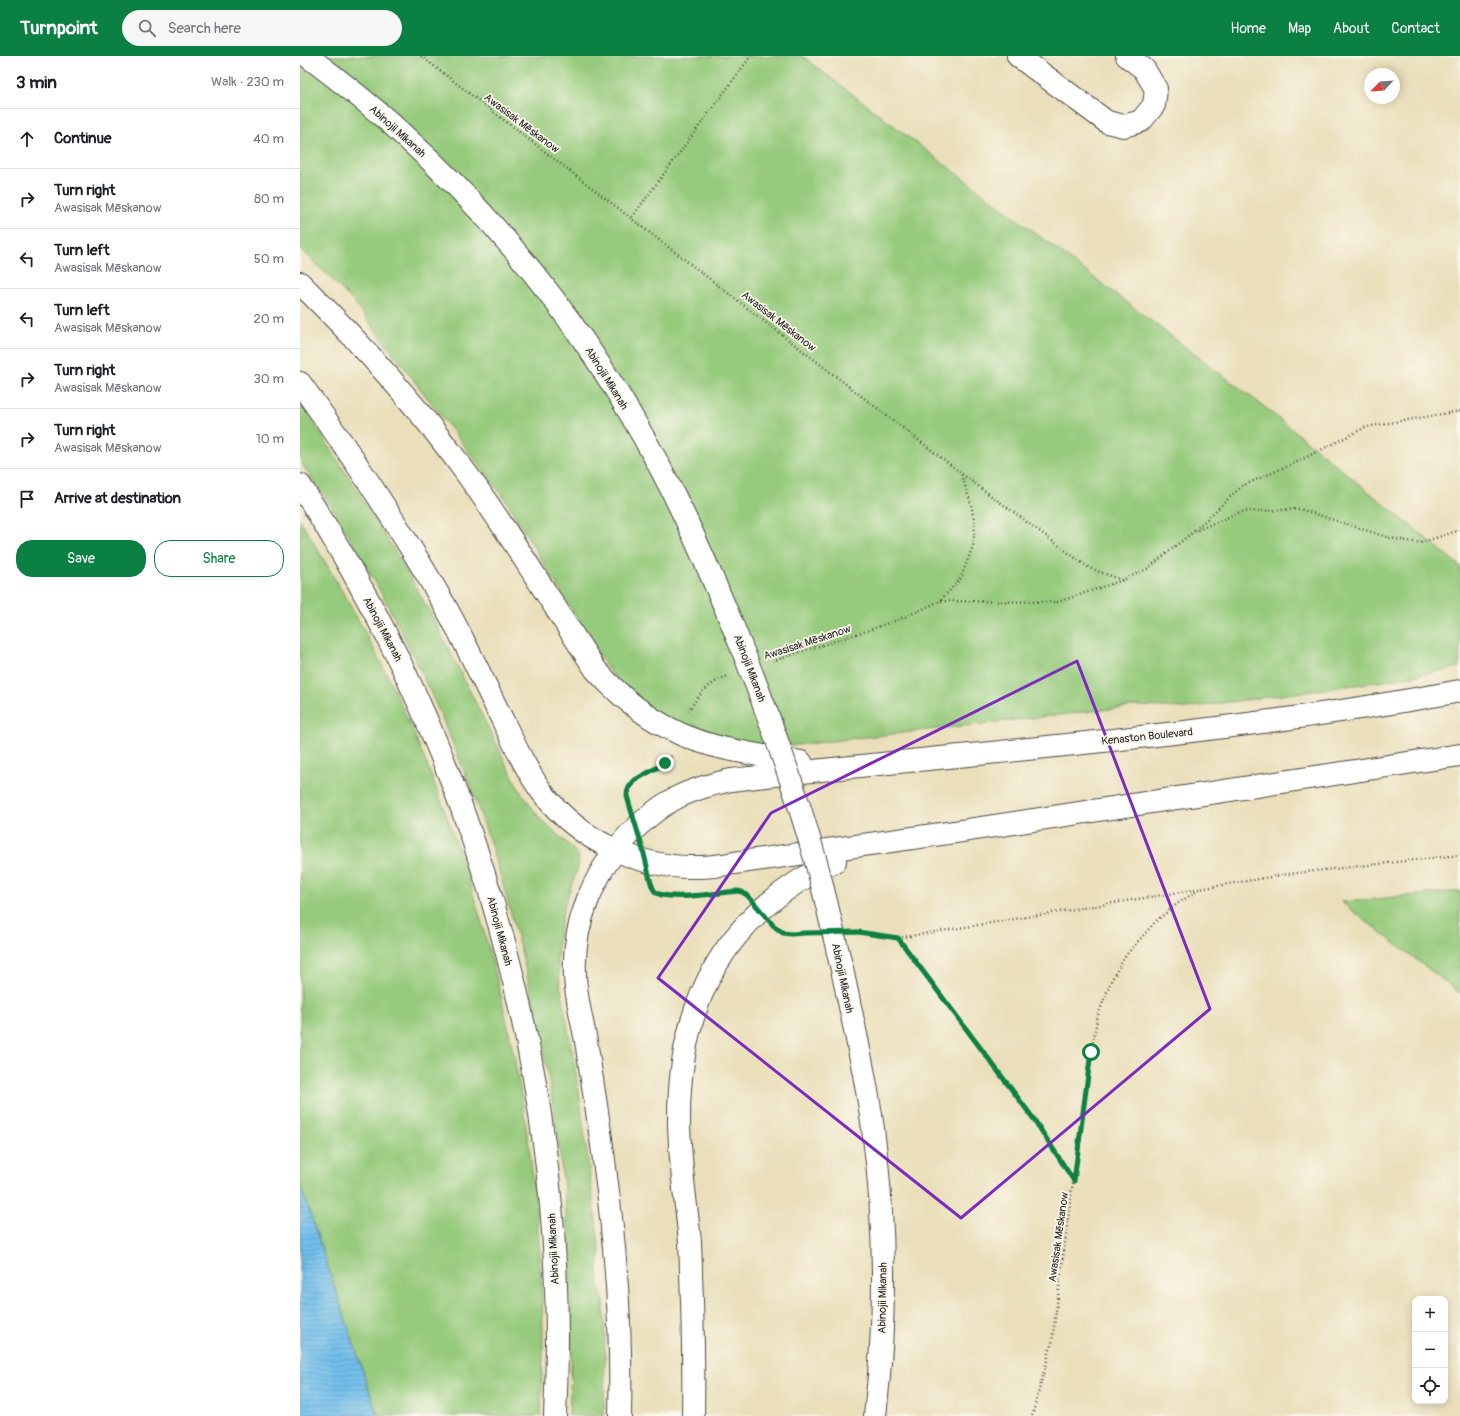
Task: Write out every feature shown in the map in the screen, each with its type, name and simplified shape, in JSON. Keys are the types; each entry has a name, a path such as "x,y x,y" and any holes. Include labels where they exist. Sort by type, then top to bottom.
{"main road":[{"name":"Abinojii Mikanah","path":"308,56 348,87 400,131 446,176 489,221 533,273 576,329 644,438 678,502 755,678 797,799 816,862 842,969 873,1129 880,1191 883,1256 879,1384 875,1416"},
{"path":"1018,56 1107,122 1124,126 1141,121 1154,104 1156,89 1144,69 1126,56"},
{"path":"300,283 348,331 387,375 465,471 506,531 596,670 614,689 657,722 710,745 834,768"},
{"path":"300,382 343,443 395,521 413,551 445,606 531,775 557,810 579,828 615,851 631,858 646,862 698,867 747,862 1460,756"},
{"name":"Abinojii Mikanah","path":"300,485 326,526 372,606 405,671 456,790 479,856 496,914 514,980 528,1047 540,1114 548,1181 554,1246 557,1314 554,1416"},
{"name":"Kenaston Boulevard","path":"620,1416 619,1300 613,1232 605,1167 575,975 576,943 582,913 595,882 615,851 651,814 684,793 731,780 1121,739 1280,720 1363,708 1460,691"},
{"path":"693,1416 694,1376 690,1243 682,1178 679,1118 680,1087 689,1029 707,982 720,958 733,940 760,910 778,896 823,867 872,844"}],"path":[{"name":"Awasisak Mēskanow","path":"421,56 632,217 961,473 971,504 975,525 973,546 961,578 940,601 905,617 872,629 772,662"},
{"path":"632,217 752,56"},
{"path":"940,601 1058,602 1122,580 1147,570 1193,532 1242,486 1298,462 1366,427 1460,411"},
{"path":"961,473 1089,568 1122,580"},
{"path":"1193,532 1240,512 1300,509 1390,538 1420,543 1460,530"},
{"path":"636,828 627,796 628,788 635,780 656,769 670,758 682,734 688,711 698,698 715,681 731,676"},
{"path":"850,932 872,933 898,938 1288,874 1460,855"},
{"path":"646,862 652,886 658,894 665,896 695,896 737,891 742,892 748,896 783,933 791,934 812,932"},
{"path":"1074,1181 1091,1052 1098,1015 1111,980 1126,955 1156,922 1177,904 1200,889"},
{"name":"Awasisak Mēskanow","path":"898,938 1033,1118 1074,1181 1052,1342 1032,1416"}],"highlighted area":[{"path":"1077,661 1210,1009 961,1218 658,978 771,813"}],"green space":[{"path":"300,56 802,56 1267,409 1460,566 1460,667 1384,681 1186,708 1137,706 797,745 764,745 730,742 681,726 650,710 609,671 505,499 353,301 300,248"},
{"path":"300,400 396,553 431,614 519,789 541,820 569,845 579,857 578,868 563,911 557,956 560,983 579,1092 600,1253 598,1270 599,1288 604,1301 604,1416 569,1416 571,1302 564,1188 557,1131 537,1019 518,939 498,867 483,820 465,773 421,672 379,589 326,498 300,459"},
{"path":"300,520 338,584 396,694 429,771 458,849 483,929 504,1010 520,1091 532,1174 540,1257 543,1340 541,1416 378,1416 300,1184"},
{"path":"1460,891 1460,993 1341,902"}],"water":[{"path":"300,1184 378,1416 300,1416"}],"route":[{"path":"665,763 635,780 628,788 627,792 654,891 665,896 695,896 737,891 742,892 748,896 773,925 783,933 858,932 880,934 898,938 1033,1118 1074,1181 1091,1052"}]}
